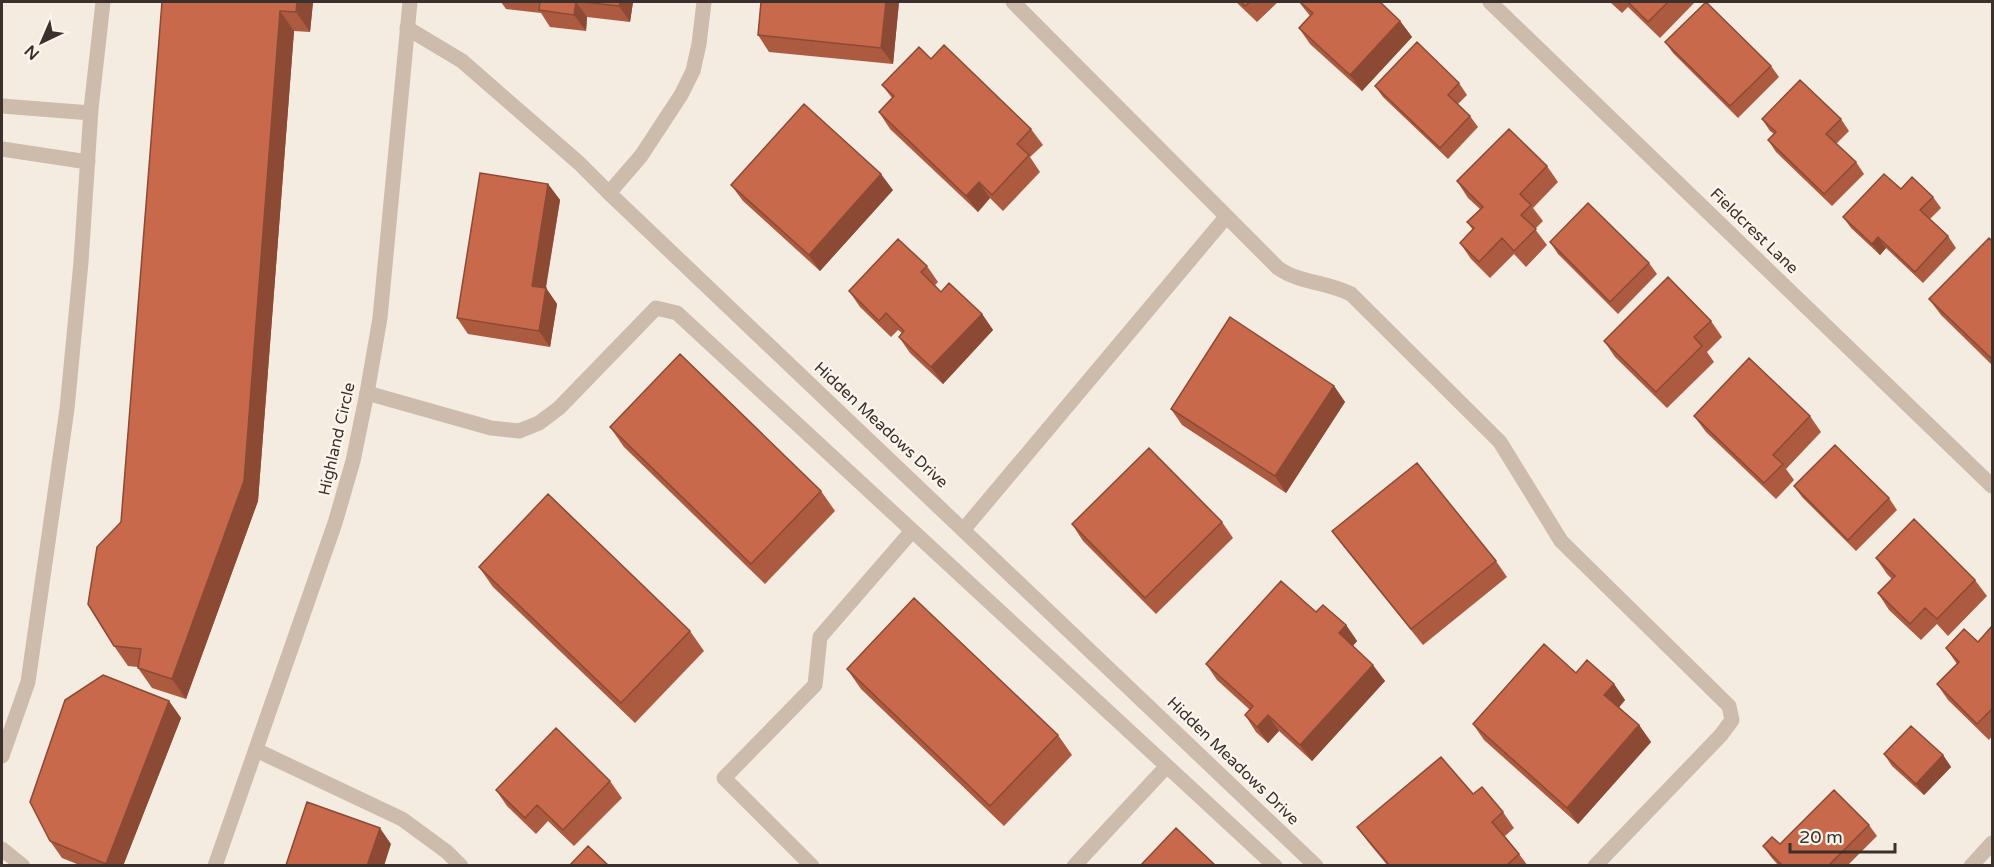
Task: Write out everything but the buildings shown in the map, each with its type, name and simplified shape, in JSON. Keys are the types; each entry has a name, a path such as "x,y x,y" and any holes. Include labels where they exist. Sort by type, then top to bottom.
{"street":[{"path":"2,756 28,682 67,409 81,262 91,113 103,2"},
{"name":"Highland Circle","path":"215,866 334,524 353,461 380,318 410,2"},
{"path":"609,194 641,156 681,95 693,71 704,2"},
{"path":"1013,2 1278,268 1287,274 1351,294 1500,442 1561,540 1729,706 1732,720 1721,735 1595,866"},
{"name":"Fieldcrest Lane","path":"1490,2 1992,486"},
{"name":"Hidden Meadows Drive","path":"408,28 462,61 579,163 1316,866"},
{"path":"2,106 91,113"},
{"path":"2,149 88,162"},
{"path":"964,529 1226,218"},
{"path":"367,393 491,428 519,431 539,423 559,408 656,308 677,314 1275,866"},
{"path":"812,866 724,778 815,685 820,637 912,531"},
{"path":"256,750 402,819 447,852 460,866"},
{"path":"1074,866 1167,766"},
{"path":"1971,866 1992,843"},
{"path":"2,849 23,866"}]}
